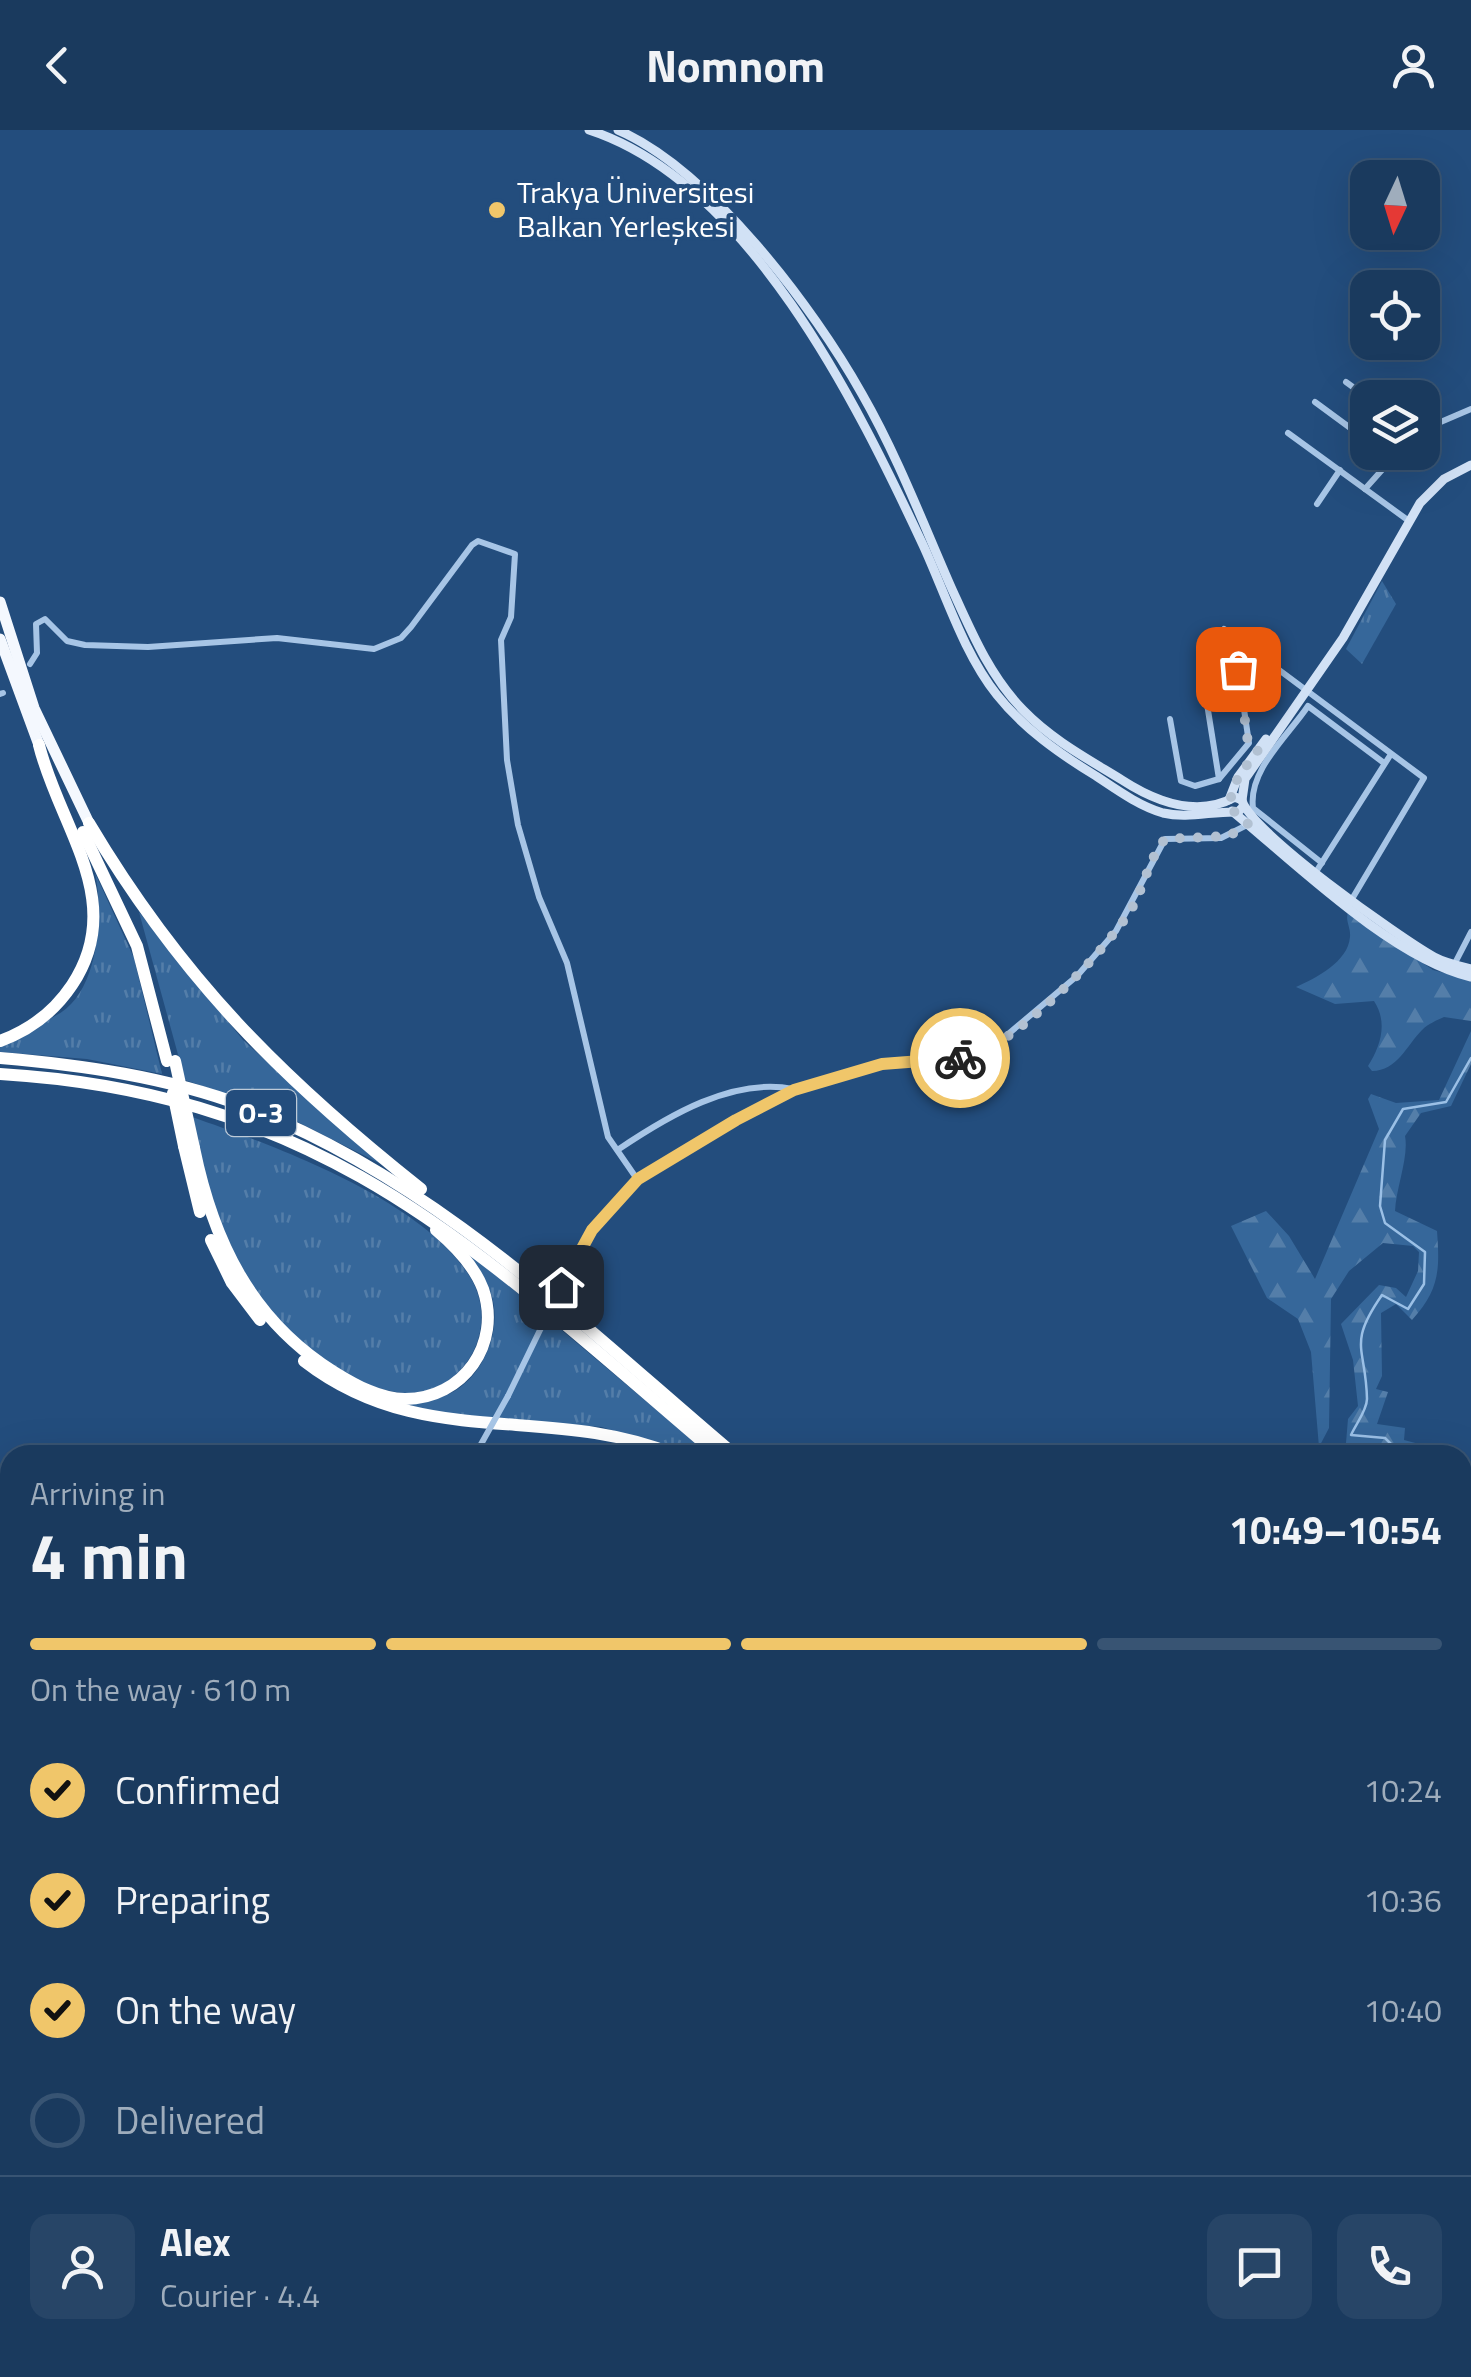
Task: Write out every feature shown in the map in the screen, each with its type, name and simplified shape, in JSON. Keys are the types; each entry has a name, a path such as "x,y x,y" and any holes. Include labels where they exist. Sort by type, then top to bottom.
{"highway":[{"path":"0,602 34,708 141,934 201,1214 232,1283 270,1331 318,1372 359,1396 423,1417 585,1430 640,1445"},
{"path":"0,638 90,874 94,903 92,941 78,976 60,1002 32,1026 0,1041"},
{"path":"39,745 133,936 171,1061"},
{"path":"89,823 138,904 235,1025 338,1122 491,1249"},
{"name":"O-3","path":"0,1058 104,1070 241,1105 384,1174 491,1249 723,1445"},
{"name":"O-3","path":"0,1074 96,1084 165,1097 226,1114 318,1152 390,1190 476,1250 706,1445"},
{"path":"189,1147 223,1247 250,1294 280,1330 322,1364 373,1392 403,1399 446,1389 467,1374 486,1340 488,1314 478,1278 436,1229 318,1152"}],"main road":[{"path":"589,130 629,146 692,191 740,242 813,338 856,403 982,674 1004,704 1049,745 1147,808 1188,816 1242,803"},
{"path":"618,130 693,180 735,218 840,359 870,409 986,662 1023,710 1056,739 1154,800 1186,807 1231,806 1314,876 1436,967 1471,977"},
{"path":"1242,803 1246,779 1343,638 1409,522 1444,479 1471,465"},
{"path":"1231,806 1238,777 1305,691"},
{"path":"1242,803 1314,876 1432,956 1471,969"}],"street":[{"path":"1346,382 1350,385"},
{"path":"1315,402 1350,428"},
{"path":"1440,420 1471,409"},
{"path":"1288,433 1409,522"},
{"path":"1317,504 1340,470"},
{"path":"1365,489 1382,470"},
{"path":"30,664 36,653 36,624 45,619 67,641 85,645 148,647 277,638 361,649 382,647 401,638 472,545 491,544 515,554 511,617 501,640 514,797 539,898 567,963 608,1136 638,1179"},
{"path":"1219,779 1200,660 1224,629 1424,778 1352,899"},
{"path":"1170,719 1181,782 1194,786 1219,779 1248,743 1238,669 1252,650"},
{"path":"1322,863 1253,808 1250,791 1259,772 1308,706 1384,763"},
{"path":"1248,743 1258,750"},
{"path":"1314,876 1391,754"},
{"path":"481,1445 592,1230 638,1179 794,1090 892,1061 954,1059 987,1051 1068,985 1103,946 1134,905 1165,839 1229,836 1248,824"},
{"path":"1454,964 1471,932"},
{"path":"619,1148 651,1127 736,1091 766,1084 794,1090"}],"green space":[{"path":"1382,581 1396,604 1362,664 1346,649"},
{"path":"95,873 134,958 162,1074 87,1059 0,1052 0,1045 70,1006 81,991 98,931"},
{"path":"139,912 243,1040 381,1164 276,1111 185,1080"},
{"path":"1348,912 1433,970 1471,980 1471,1021 1444,1017 1436,1021 1422,1030 1395,1062 1372,1071 1368,1066 1382,1026 1374,1001 1335,1004 1296,987 1330,968 1344,954 1350,937"},
{"path":"1471,1031 1471,1064 1451,1106 1421,1113 1405,1136 1395,1211 1437,1231 1433,1289 1412,1320 1396,1304 1381,1313 1382,1376 1376,1389 1388,1392 1377,1424 1405,1428 1404,1440 1419,1445 1346,1445 1348,1419 1358,1406 1353,1360 1341,1324 1379,1285 1396,1288 1406,1297 1418,1271 1419,1252 1413,1246 1383,1243 1349,1271 1331,1299 1329,1428 1319,1445 1311,1352 1298,1319 1267,1298 1231,1226 1266,1211 1289,1236 1315,1279 1379,1129 1368,1099 1371,1094 1396,1103 1439,1100"},
{"path":"192,1117 264,1143 344,1179 418,1223 448,1249 470,1277 479,1298 481,1319 478,1340 456,1374 439,1386 419,1392 376,1387 336,1369 284,1326 256,1294 232,1253 215,1209"},
{"path":"458,1246 698,1445 655,1445 602,1427 452,1416 405,1404 458,1389 479,1367 492,1337 494,1321 490,1291"}],"waterway":[{"path":"1392,1445 1385,1438 1351,1435 1367,1403 1361,1346 1371,1312 1382,1295 1408,1309 1424,1284 1425,1252 1385,1223 1380,1206 1385,1140 1403,1109 1446,1102 1471,1058"}],"way so far":[{"path":"960,1058 978,1055 994,1046 1077,976 1126,918 1165,839 1221,838 1248,824 1228,806 1238,777 1258,750 1248,743 1238,669"}],"place":[{"name":"Trakya Üniversitesi Balkan Yerleşkesi","path":"497,210"}],"route":[{"path":"561,1287 592,1230 638,1179 736,1120 794,1090 882,1064 960,1058"}]}
